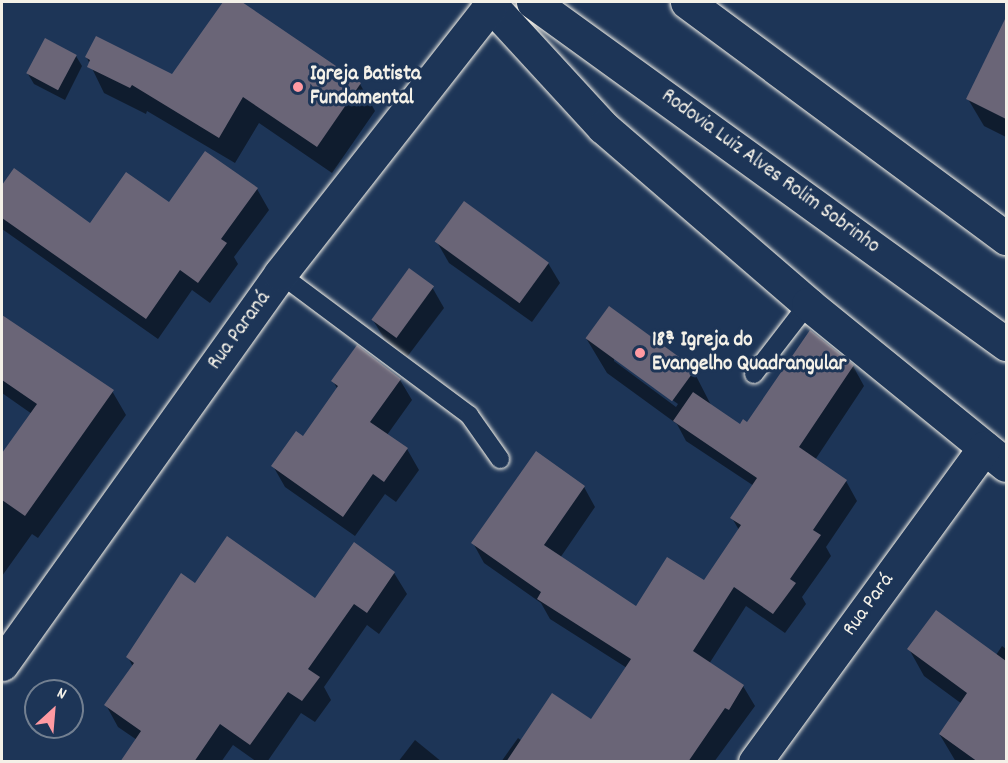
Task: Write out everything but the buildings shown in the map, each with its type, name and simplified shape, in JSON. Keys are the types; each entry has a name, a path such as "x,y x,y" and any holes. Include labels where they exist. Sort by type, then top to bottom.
{"main road":[{"name":"Rodovia Luiz Alves Rolim Sobrinho","path":"533,2 1006,344"},
{"path":"687,2 1006,238"},
{"path":"489,4 603,127 808,304 995,456"},
{"name":"Rua Paraná","path":"2,664 280,274 489,4"},
{"name":"Rua Pará","path":"755,762 995,456"}],"lane":[{"path":"280,274 469,415 500,459"},
{"path":"754,374 808,304"}],"place":[{"name":"Igreja Batista Fundamental","path":"298,87"},
{"name":"18ª Igreja do Evangelho Quadrangular","path":"640,353"}]}
